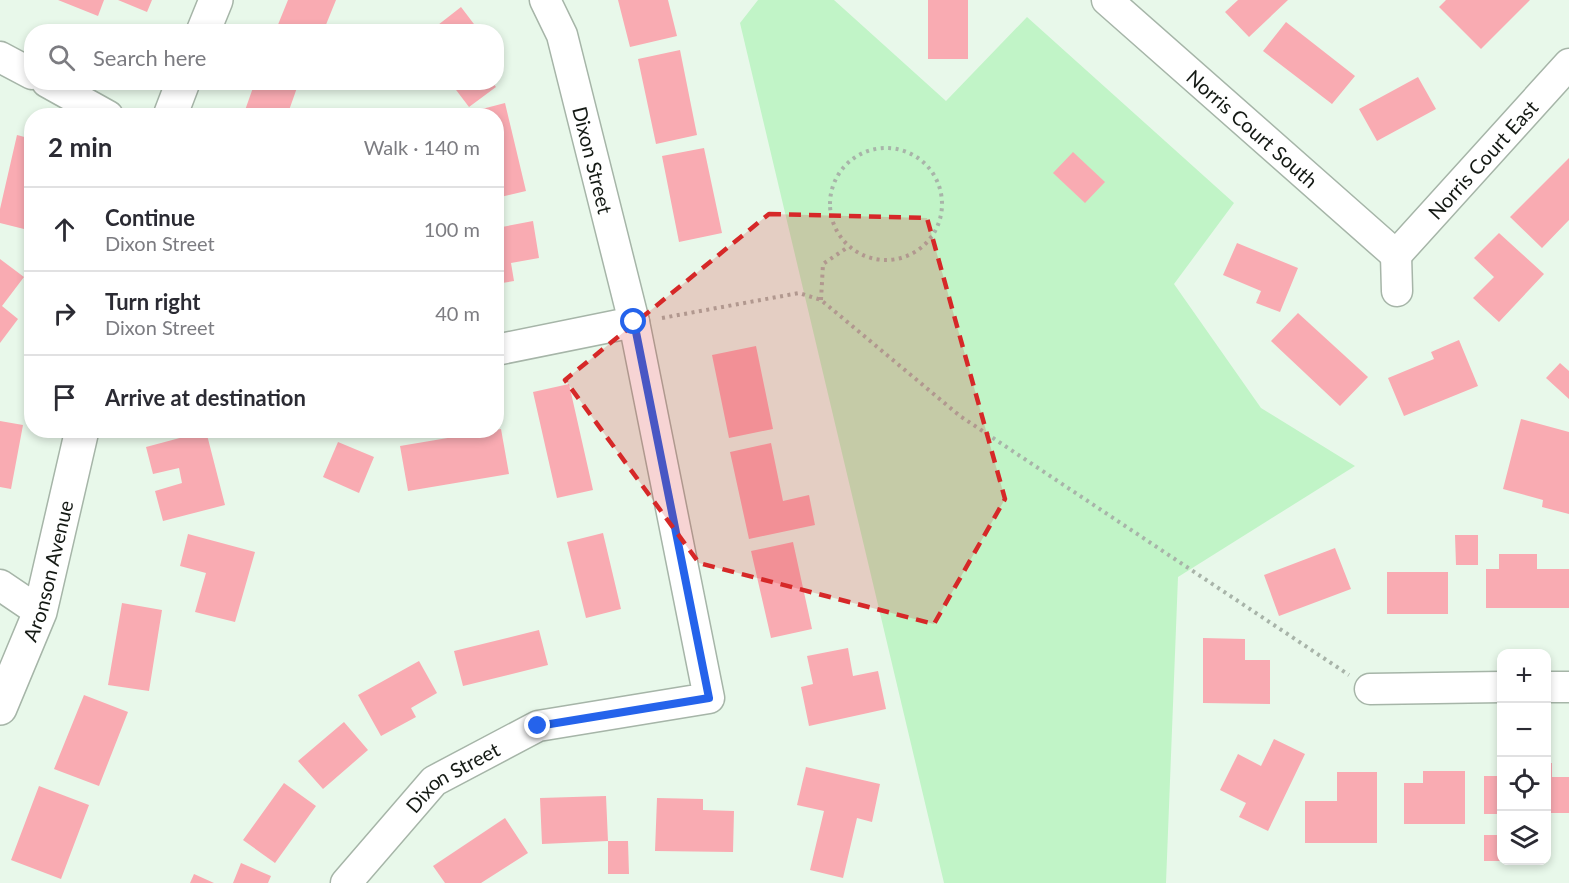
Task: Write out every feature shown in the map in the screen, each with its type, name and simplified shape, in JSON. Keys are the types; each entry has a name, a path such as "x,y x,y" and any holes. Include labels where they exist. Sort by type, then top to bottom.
{"street":[{"path":"206,24 216,0"},
{"name":"Dixon Street","path":"346,883 434,780 538,726 709,698 634,322 562,35 545,0"},
{"name":"Norris Court South","path":"1107,0 1396,255"},
{"path":"0,57 24,70"},
{"name":"Norris Court East","path":"1396,255 1569,64"},
{"path":"61,90 94,108"},
{"path":"173,108 180,90"},
{"path":"1396,255 1397,291"},
{"path":"504,348 634,322"},
{"name":"Aronson Avenue","path":"0,708 39,612 80,438"},
{"path":"0,585 39,612"},
{"path":"1370,689 1497,687"},
{"path":"1551,687 1569,687"}],"path":[{"path":"898,148 922,160 936,177 943,204 937,229 923,247 913,254 894,260 872,259 848,247 838,235 831,217 829,199 838,173 853,158 870,149 898,148"},
{"path":"821,300 823,264 848,247"},
{"path":"634,322 799,293 821,300 960,416 1370,689"}],"highlighted area":[{"path":"769,214 927,218 1005,499 934,624 699,563 565,380"}],"green space":[{"path":"758,0 834,0 946,101 1027,17 1234,203 1174,284 1261,408 1355,466 1178,577 1166,883 944,883 740,23"}],"building":[{"path":"58,0 104,0 98,16"},
{"path":"118,0 152,0 147,12"},
{"path":"288,0 336,0 326,24 278,24"},
{"path":"618,0 668,0 677,36 630,47"},
{"path":"928,0 968,0 968,59 928,59"},
{"path":"1238,0 1288,0 1249,37 1225,12"},
{"path":"1446,0 1530,0 1481,49 1439,7"},
{"path":"461,7 474,24 439,24"},
{"path":"1286,22 1355,76 1332,104 1263,51"},
{"path":"680,50 697,135 656,144 638,59"},
{"path":"1418,77 1436,109 1377,141 1359,109"},
{"path":"252,90 296,90 290,108 246,108"},
{"path":"456,90 492,90 469,107"},
{"path":"505,103 526,191 504,196 504,108 486,108"},
{"path":"17,135 24,137 24,229 0,223 0,209"},
{"path":"704,148 722,233 679,242 662,156"},
{"path":"1073,152 1105,182 1085,203 1053,173"},
{"path":"1569,158 1569,220 1542,248 1510,217"},
{"path":"533,221 539,258 511,263 514,281 504,283 504,227"},
{"path":"1499,233 1544,274 1499,322 1473,298 1494,277 1474,258"},
{"path":"1237,243 1298,268 1280,312 1256,303 1261,291 1223,275"},
{"path":"0,259 24,277 2,306 18,319 0,343"},
{"path":"1298,313 1368,377 1340,406 1271,341"},
{"path":"1459,340 1478,386 1404,416 1388,378 1434,359 1431,352"},
{"path":"756,346 773,429 729,438 712,355"},
{"path":"1560,363 1569,371 1569,399 1546,378"},
{"path":"569,384 593,490 557,498 533,392"},
{"path":"1521,419 1569,432 1569,514 1542,507 1543,500 1503,489"},
{"path":"0,421 23,425 11,489 0,487"},
{"path":"180,438 208,438 225,505 163,521 155,491 182,483 179,468 153,474 146,447"},
{"path":"448,438 503,438 509,474 408,491 400,446"},
{"path":"338,442 374,457 359,493 323,477"},
{"path":"771,443 783,501 809,495 815,525 749,539 730,452"},
{"path":"603,533 621,609 586,618 567,542"},
{"path":"188,534 255,552 235,622 195,612 206,573 180,566"},
{"path":"1455,535 1478,535 1478,565 1456,565"},
{"path":"793,542 812,629 771,638 751,551"},
{"path":"1335,548 1351,589 1279,616 1264,575"},
{"path":"1499,554 1537,554 1537,569 1569,569 1569,608 1486,608 1486,569 1499,569"},
{"path":"1387,572 1448,572 1448,614 1387,614"},
{"path":"122,603 162,610 149,691 108,685"},
{"path":"539,630 548,665 463,686 454,651"},
{"path":"1203,638 1245,639 1245,660 1270,660 1270,704 1203,703"},
{"path":"848,648 853,676 878,671 886,709 809,726 801,687 813,684 807,656"},
{"path":"419,661 437,693 411,708 416,717 381,736 358,695"},
{"path":"84,695 128,712 99,786 54,769"},
{"path":"344,722 368,750 323,789 298,761"},
{"path":"1274,739 1305,754 1268,831 1239,817 1246,803 1220,790 1238,754 1261,766"},
{"path":"1551,763 1552,777 1569,777 1569,813 1551,813"},
{"path":"806,767 880,784 872,822 857,818 843,878 810,870 824,811 797,805"},
{"path":"1423,771 1465,771 1465,824 1404,824 1404,783 1423,783"},
{"path":"1337,772 1377,772 1377,843 1305,843 1305,801 1337,801"},
{"path":"1484,776 1497,776 1497,814 1484,814"},
{"path":"284,783 316,806 275,863 243,840"},
{"path":"39,786 89,805 61,879 11,860"},
{"path":"606,796 608,841 542,844 540,798"},
{"path":"657,798 703,799 703,810 734,811 733,852 655,851"},
{"path":"505,818 528,853 481,883 445,883 433,866"},
{"path":"1484,835 1497,835 1497,861 1484,861"},
{"path":"608,841 628,841 629,874 608,874"},
{"path":"241,863 271,876 268,883 233,883"},
{"path":"194,874 214,883 190,883"}],"route":[{"path":"538,726 709,698 634,322"}]}
